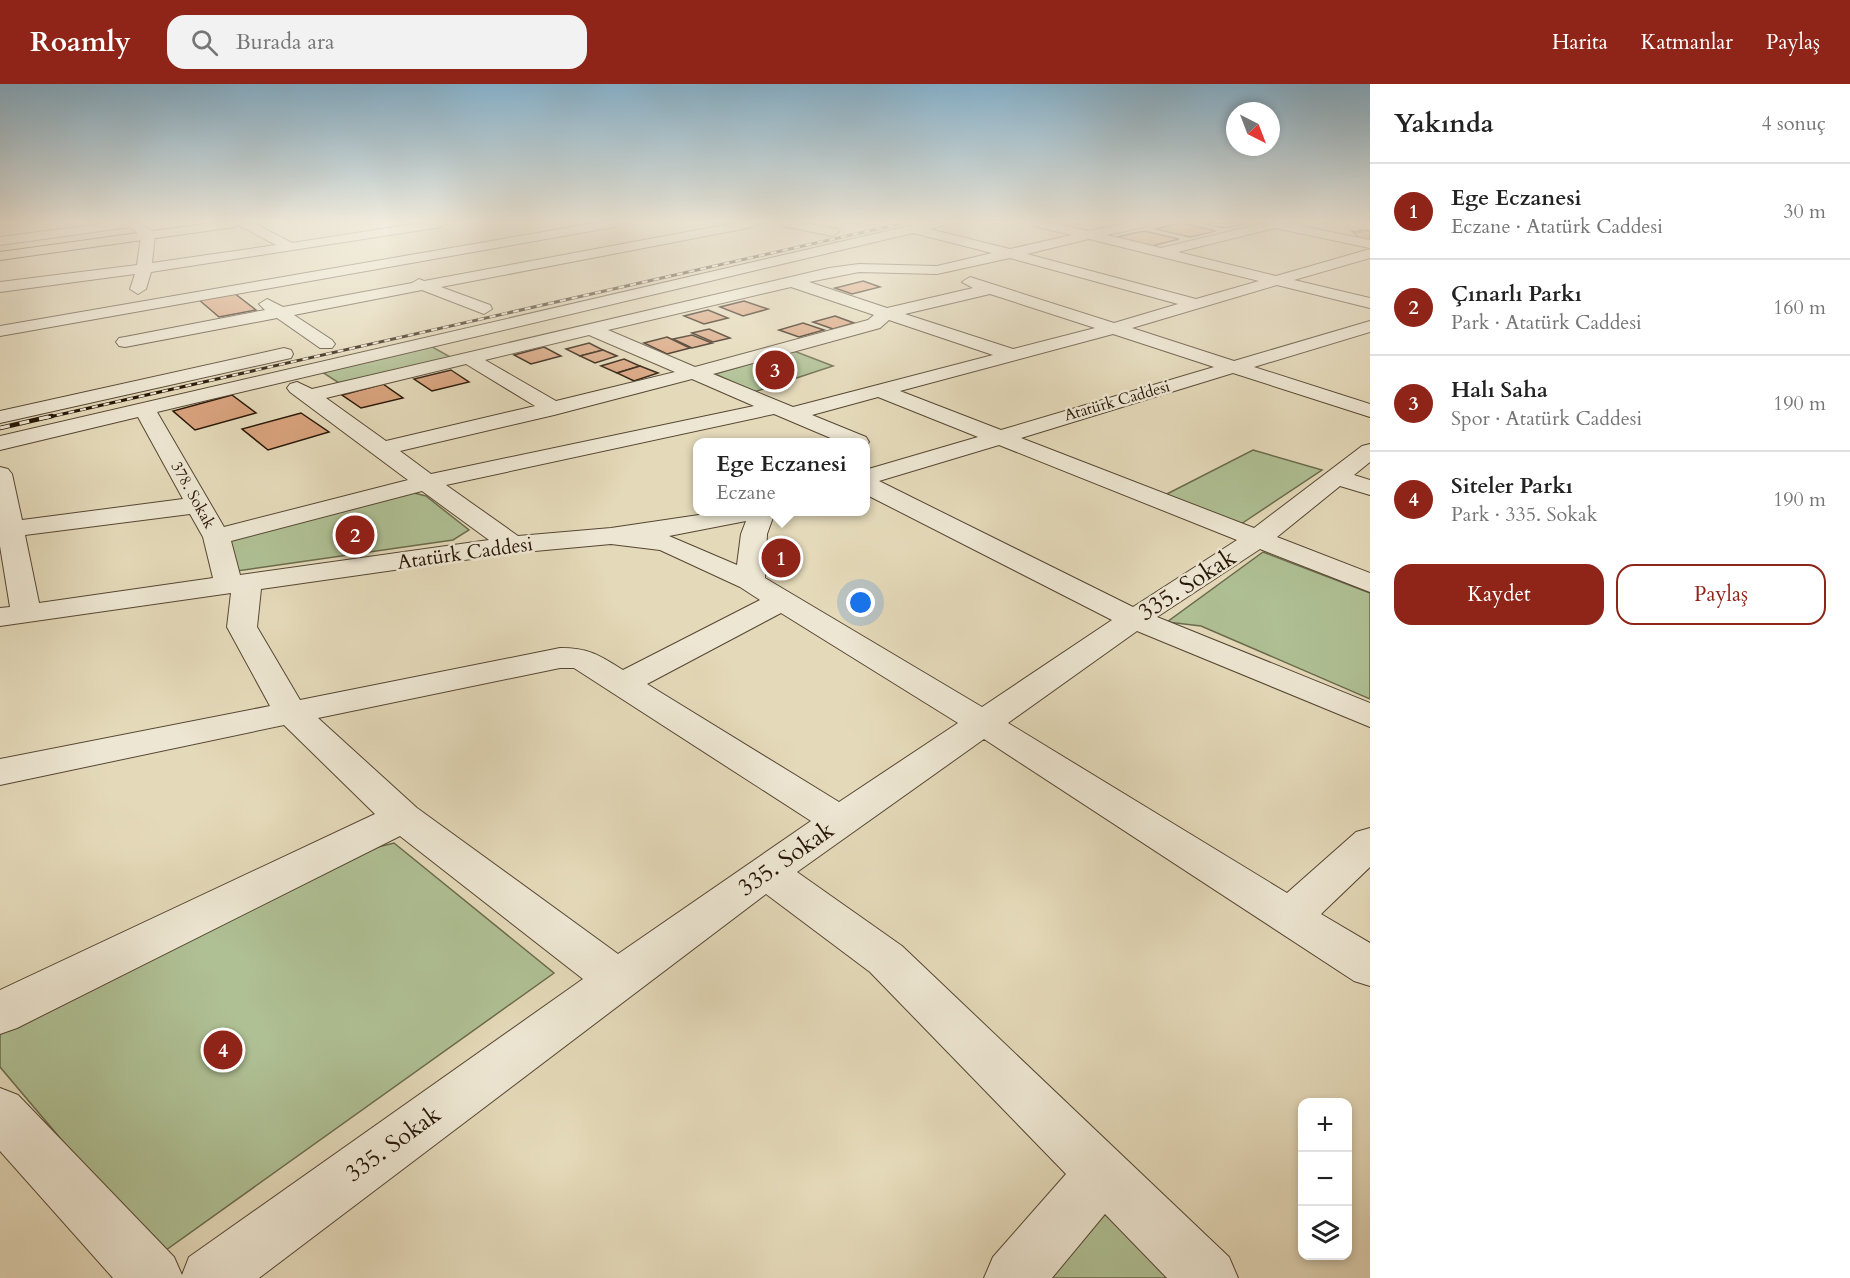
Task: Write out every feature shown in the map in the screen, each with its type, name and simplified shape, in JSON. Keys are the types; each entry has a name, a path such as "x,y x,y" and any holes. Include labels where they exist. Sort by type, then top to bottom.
{"street":[{"path":"0,287 65,279"},
{"path":"119,376 141,279"},
{"path":"231,279 326,344"},
{"path":"0,331 299,279"},
{"path":"408,279 484,309"},
{"path":"125,342 448,279"},
{"path":"0,443 280,377 607,288 650,279"},
{"path":"308,396 808,279"},
{"path":"962,279 1231,368 1370,411"},
{"path":"1106,279 1196,304"},
{"path":"1271,279 1370,303"},
{"path":"216,537 427,482 879,390 1115,328 1280,279"},
{"path":"47,281 77,317"},
{"path":"792,282 1012,355"},
{"path":"383,448 695,374 874,324 887,313 1031,284"},
{"path":"607,288 653,316"},
{"path":"450,317 507,304"},
{"name":"Atatürk Caddesi","path":"870,476 1370,326"},
{"path":"592,330 848,438"},
{"path":"0,417 119,376 349,339"},
{"path":"469,358 554,409"},
{"path":"280,377 383,448 513,545"},
{"path":"879,390 1370,583"},
{"name":"378. Sokak","path":"145,410 216,537 238,584"},
{"path":"870,447 911,464"},
{"name":"335. Sokak","path":"210,1278 766,872 1134,619 1256,540 1354,483 1370,451"},
{"path":"0,474 10,529 13,615"},
{"path":"870,487 1134,619 1370,716"},
{"path":"10,529 199,506"},
{"name":"Atatürk Caddesi","path":"13,615 513,545 611,536 734,516"},
{"path":"750,581 754,534 761,516"},
{"path":"611,536 666,543 750,581 983,723 1370,967"},
{"path":"238,584 242,627 290,712 403,818 618,980"},
{"path":"621,684 782,600"},
{"path":"0,772 560,658 581,658 840,821"},
{"path":"0,1013 403,818"},
{"path":"1290,916 1370,843"},
{"path":"766,872 886,959 1208,1278"},
{"path":"0,1113 153,1278"},
{"path":"1014,1278 1103,1174"}],"green space":[{"path":"427,344 452,358 339,383 319,370"},
{"path":"794,351 833,366 754,392 715,374"},
{"path":"1253,450 1322,470 1238,526 1161,497"},
{"path":"410,492 426,496 469,530 453,540 237,571 230,539"},
{"path":"1263,552 1370,593 1370,699 1201,626 1167,622"},
{"path":"394,843 554,973 159,1255 0,1067 0,1033 358,852"},
{"path":"1077,1182 1190,1278 1004,1278"}],"building":[{"path":"863,281 880,287 852,294 835,288"},
{"path":"234,293 256,310 219,317 198,299"},
{"path":"744,301 768,309 743,316 720,307"},
{"path":"708,310 728,318 704,324 684,316"},
{"path":"835,316 854,323 833,329 813,322"},
{"path":"803,323 824,330 799,337 779,330"},
{"path":"709,329 730,338 713,342 692,333"},
{"path":"692,335 712,343 692,348 673,339"},
{"path":"667,337 690,348 667,354 644,343"},
{"path":"589,343 603,350 580,356 566,349"},
{"path":"544,347 561,356 531,364 514,355"},
{"path":"603,350 617,356 595,363 580,356"},
{"path":"624,359 640,366 617,373 601,366"},
{"path":"640,366 658,373 634,381 617,373"},
{"path":"451,370 469,382 432,391 414,379"},
{"path":"383,384 403,398 361,408 342,395"},
{"path":"232,395 256,413 195,430 173,411"},
{"path":"301,413 329,432 268,450 242,429"}],"railway":[{"path":"45,418 659,279"},
{"path":"0,428 52,416"}],"place":[{"name":"Halı Saha","path":"775,370"},
{"name":"Çınarlı Parkı","path":"355,535"},
{"name":"Ege Eczanesi","path":"781,558"},
{"name":"Siteler Parkı","path":"223,1050"}]}
